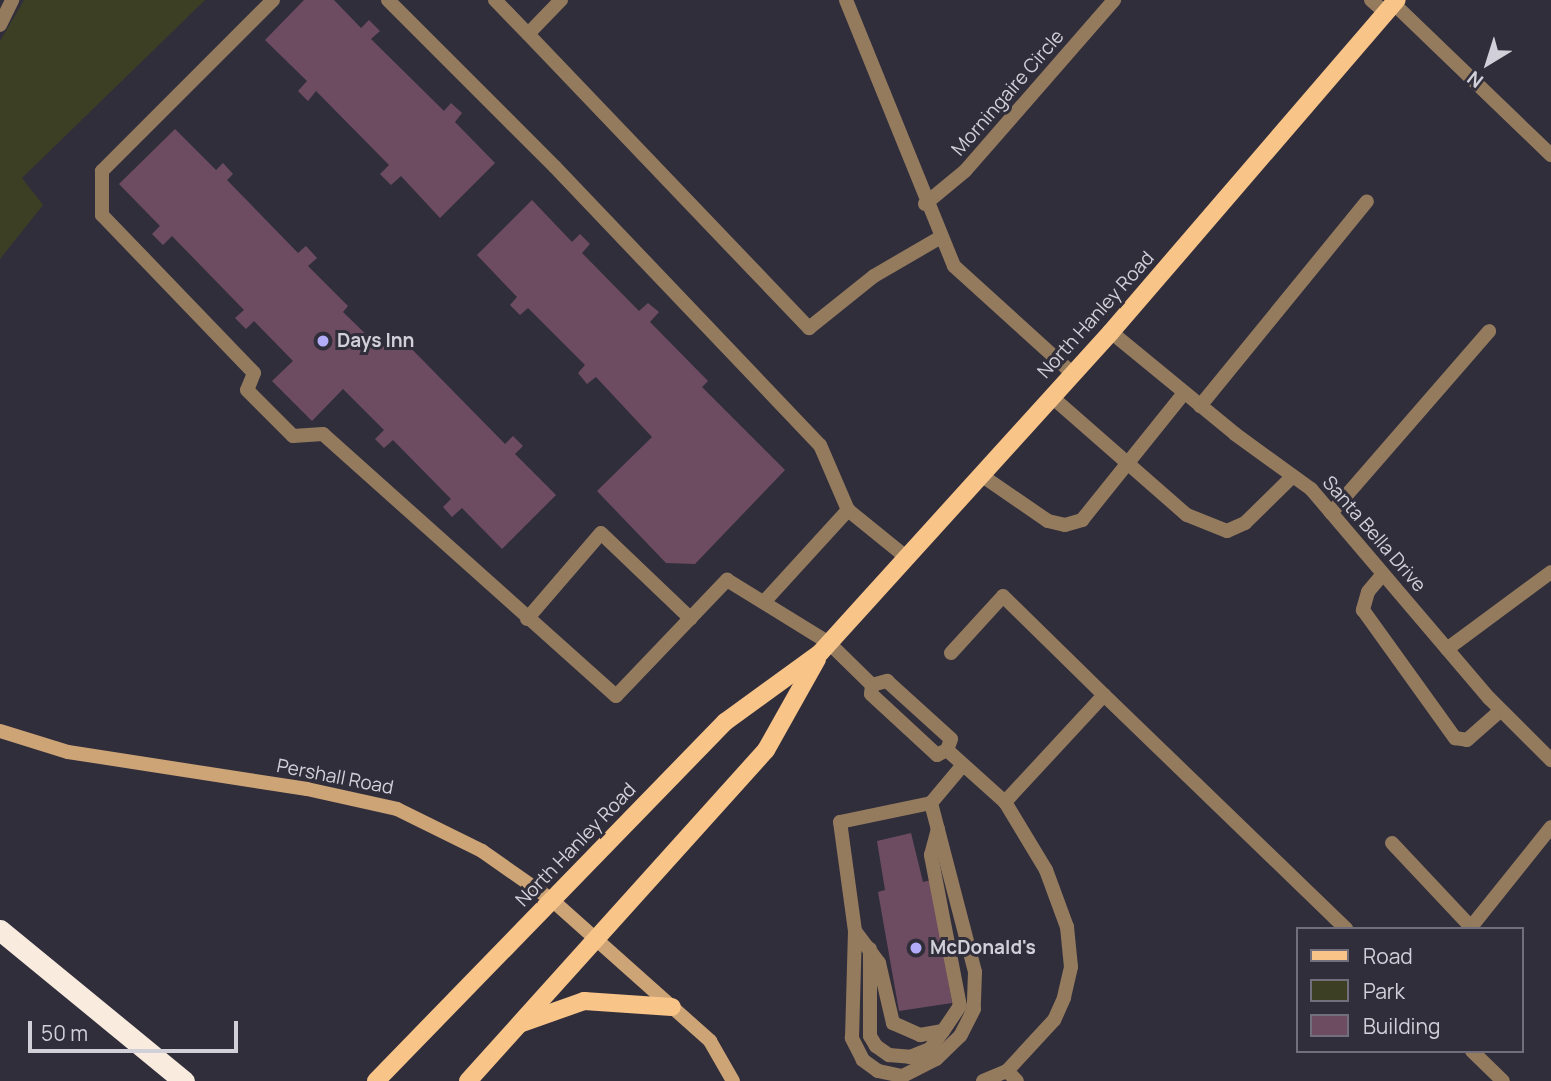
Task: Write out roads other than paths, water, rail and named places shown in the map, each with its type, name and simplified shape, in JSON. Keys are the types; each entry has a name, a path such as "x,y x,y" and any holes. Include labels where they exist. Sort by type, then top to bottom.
{"highway":[{"path":"0,930 184,1081"}],"main road":[{"name":"North Hanley Road","path":"468,1081 766,750 825,648 1111,332 1392,6"},
{"name":"North Hanley Road","path":"376,1081 725,722 825,648"},
{"path":"518,1025 584,1002 672,1007"}],"street":[{"path":"0,25 12,0"},
{"path":"273,0 102,171 102,215 254,373 247,390 293,436 323,433 527,619 616,696 727,580 764,602 872,685"},
{"path":"388,0 593,206 820,445 848,510 906,557"},
{"path":"495,0 809,327 874,276 941,237"},
{"path":"528,34 561,0"},
{"path":"846,0 925,204 954,267 976,291 1073,374"},
{"name":"Morningaire Circle","path":"925,204 965,171 1114,0"},
{"path":"1371,0 1392,6 1551,155"},
{"path":"1200,406 1367,201"},
{"path":"1331,513 1489,331"},
{"name":"Santa Bella Drive","path":"1111,332 1200,406 1293,476 1331,513 1501,710 1551,760"},
{"path":"981,475 1048,521 1065,524 1082,520 1184,393"},
{"path":"1052,397 1130,461 1187,515 1227,531 1245,523 1293,476"},
{"path":"764,602 848,510"},
{"path":"527,619 601,533 691,618"},
{"path":"1447,649 1551,572"},
{"path":"1383,574 1368,592 1363,610 1454,738 1467,740 1501,710"},
{"path":"951,653 1003,596 1344,927"},
{"path":"887,681 951,739 947,750 937,755 871,694 872,685 887,681"},
{"path":"1005,802 1104,695"},
{"name":"Pershall Road","path":"0,731 68,752 307,789 397,808 482,851 552,900 710,1041 733,1081"},
{"path":"947,750 1005,802 1046,870 1067,927 1071,967 1054,1020 1012,1076 983,1081"},
{"path":"931,803 975,972 974,1009 960,1035 936,1059 904,1079 871,1066 852,1038 855,932 840,822 931,803 962,766"},
{"path":"1392,843 1471,927 1551,827"},
{"path":"870,949 870,1036 876,1046 888,1055 910,1057 930,1049 957,1017 960,1006 931,855 939,829"},
{"path":"855,932 879,963 893,1023 920,1035 943,1031"},
{"path":"1474,1053 1503,1081"}],"place":[{"name":"Days Inn","path":"323,341"},
{"name":"McDonald's","path":"916,948"}]}
